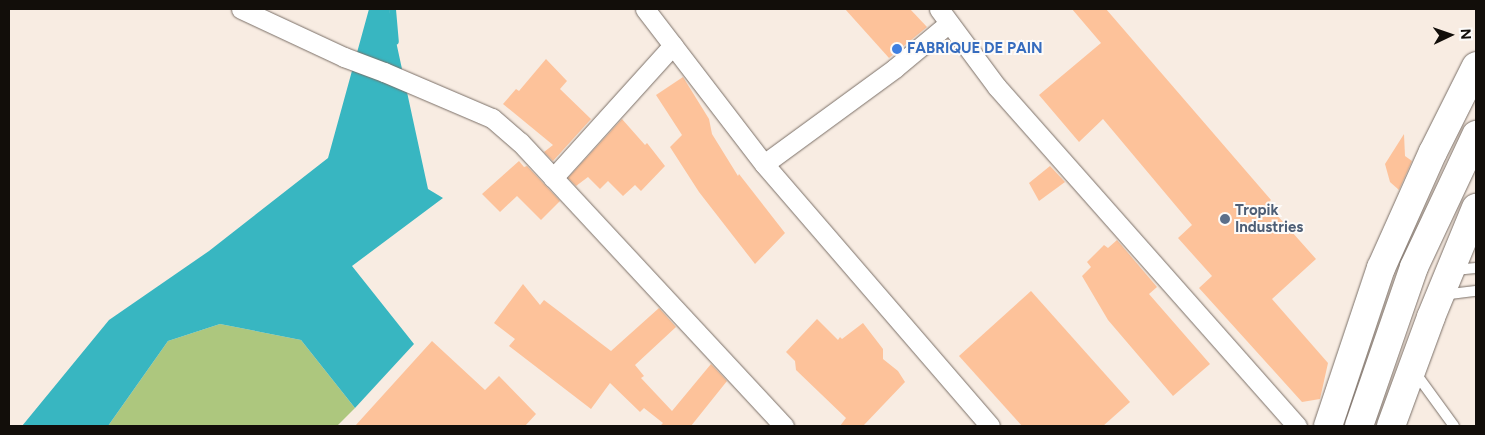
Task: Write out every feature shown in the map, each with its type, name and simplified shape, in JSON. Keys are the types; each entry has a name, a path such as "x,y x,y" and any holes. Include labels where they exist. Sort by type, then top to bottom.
{"main road":[{"path":"1328,426 1381,268 1433,152 1476,66"},
{"path":"1359,426 1414,267 1476,134"},
{"path":"1391,426 1440,295 1463,269 1476,208"}],"street":[{"path":"241,9 344,57 492,118 520,142 784,426"},
{"path":"645,9 764,164 984,424"},
{"path":"764,164 895,68 944,16 997,87 1297,426"},
{"path":"553,178 672,45"}],"lane":[{"path":"1440,295 1476,291"},
{"path":"1412,368 1454,426"}],"green space":[{"path":"220,324 301,340 355,408 337,426 108,426 168,341"}],"water":[{"path":"369,9 389,9 428,189 443,198 352,266 414,344 355,408 301,340 220,324 168,341 108,426 22,426 109,320 209,251 328,158"}],"building":[{"name":"FABRIQUE DE PAIN","path":"845,9 910,9 927,27 889,58"},
{"path":"1072,9 1106,9 1271,200 1267,204 1316,259 1272,299 1328,363 1320,399 1302,402 1199,288 1212,276 1178,238 1192,225 1103,119 1079,142 1039,95 1101,43"},
{"path":"546,59 567,81 560,89 591,119 553,161 544,152 553,145 503,104 516,89 519,91"},
{"path":"683,77 709,119 712,134 738,176 739,174 785,233 755,264 699,192 670,147 682,135 656,95"},
{"path":"622,119 645,145 647,143 665,166 641,191 635,185 623,196 608,181 600,189 588,177 576,186 568,178"},
{"path":"1404,134 1405,156 1412,161 1399,190 1390,182 1385,164"},
{"path":"519,161 524,167 527,166 560,201 541,220 517,196 500,212 482,194"},
{"path":"1050,166 1065,182 1039,201 1029,183"},
{"path":"1117,240 1157,287 1149,294 1210,364 1173,396 1108,320 1082,276 1091,267 1087,262 1104,245 1108,248"},
{"path":"523,284 540,305 544,300 611,351 659,308 676,327 635,365 644,376 641,378 672,411 711,364 727,381 691,426 660,426 663,423 644,408 640,412 610,383 591,409 509,346 515,339 494,323"},
{"path":"1031,291 1130,402 1103,426 1022,426 959,356"},
{"path":"817,319 838,340 863,323 883,349 883,359 898,371 905,382 863,426 840,426 846,418 796,370 795,361 786,352"},
{"path":"432,341 485,390 499,376 536,414 525,426 355,426"}],"waterway":[{"path":"392,9 395,41"}],"place":[{"name":"FABRIQUE DE PAIN","path":"897,49"},
{"name":"Tropik Industries","path":"1225,219"}]}
